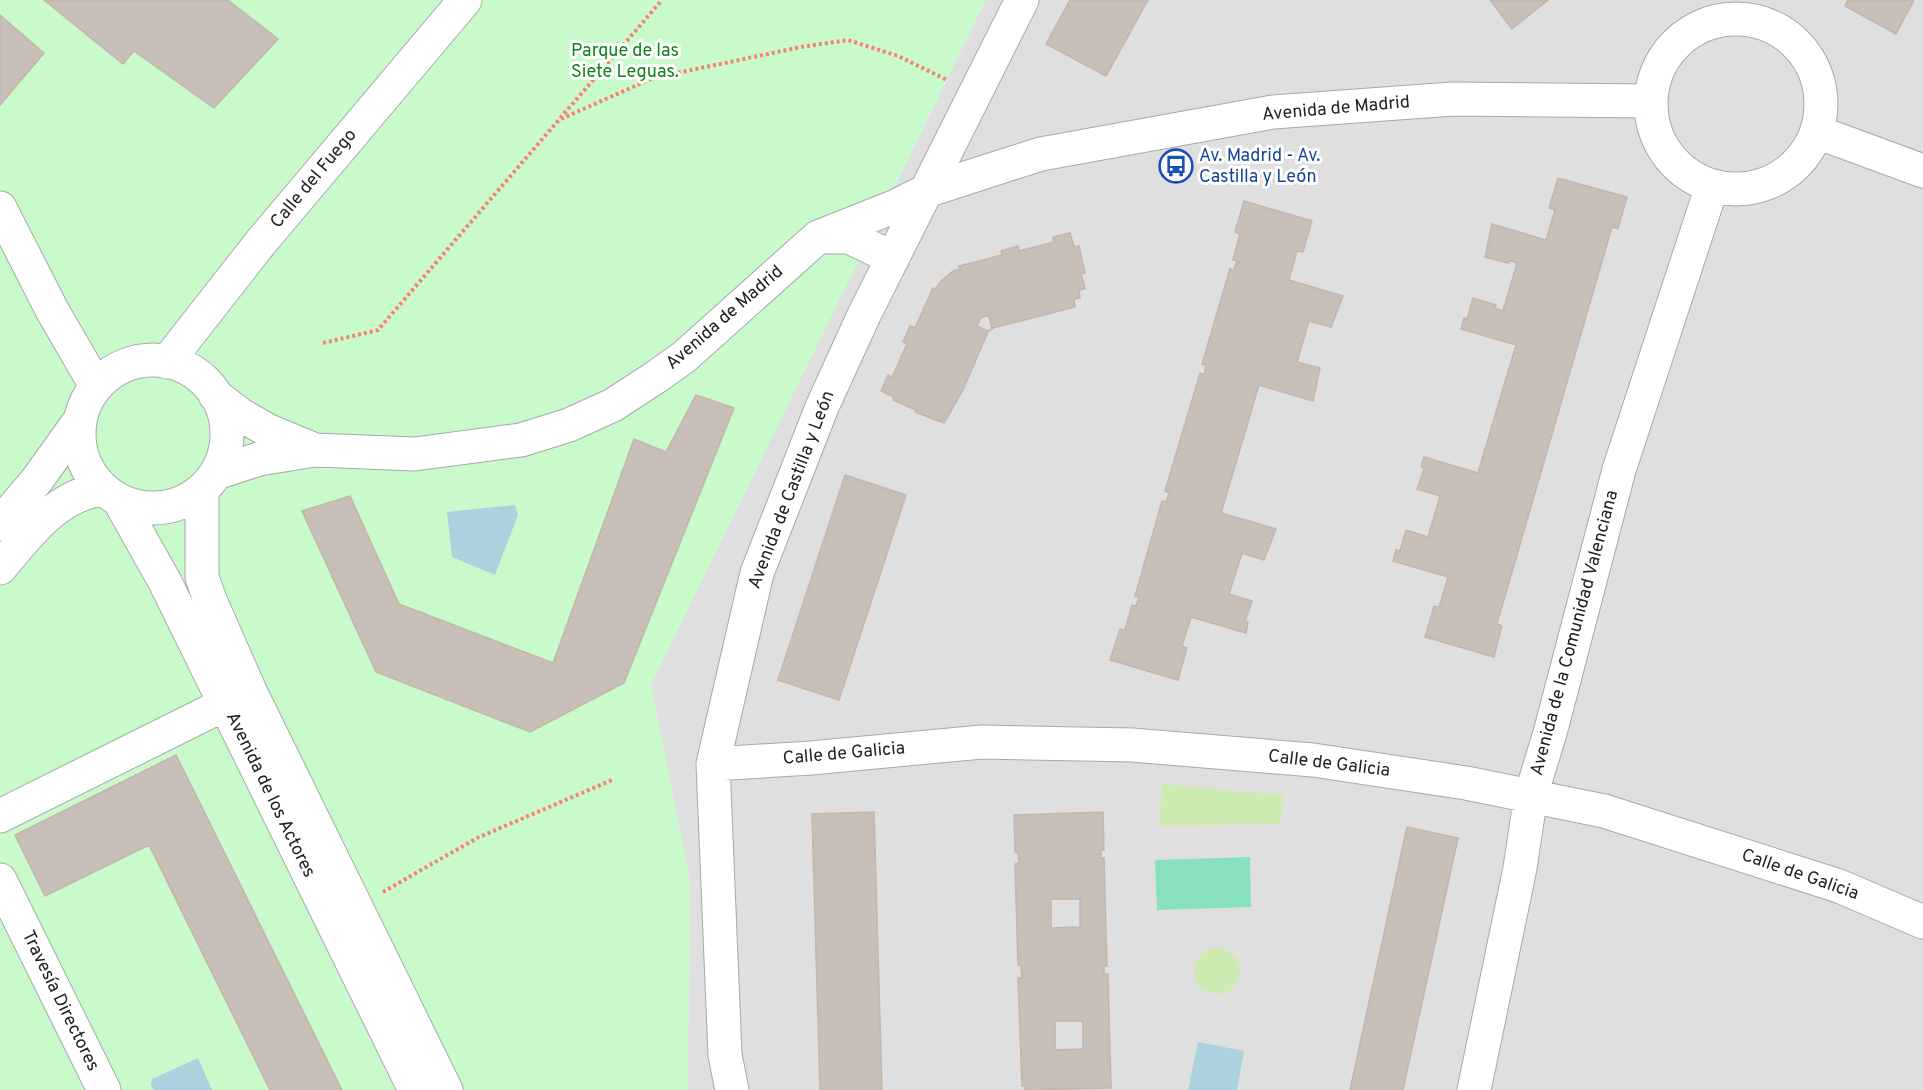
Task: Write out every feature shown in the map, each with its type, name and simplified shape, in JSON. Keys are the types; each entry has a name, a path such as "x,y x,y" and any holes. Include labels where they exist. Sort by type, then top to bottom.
{"street":[{"name":"Calle del Fuego","path":"167,362 261,242 465,0"},
{"name":"Avenida de Castilla y León","path":"732,1090 725,1054 713,764 757,573 822,407 893,258 1022,0"},
{"path":"1784,13 1797,44 1817,75 1821,93 1817,132 1805,155 1785,174 1761,186 1712,186 1684,172 1666,153 1654,128 1651,101 1661,64 1679,41 1702,26 1730,19 1755,20 1784,13"},
{"name":"Avenida de Madrid","path":"209,482 259,459 315,450 367,454 415,454 521,440 569,425 613,405 684,357 818,237 896,206 926,191 1041,154 1273,112 1453,99 1651,101"},
{"path":"1817,132 1923,171"},
{"name":"Avenida de la Comunidad Valenciana","path":"1474,1090 1520,868 1531,795 1550,733 1619,470 1712,186"},
{"path":"0,208 52,310 96,386"},
{"path":"818,237 849,237 893,258"},
{"path":"0,568 30,532 63,501 85,492 161,508 183,502 209,482 224,452 226,432 224,413 215,395 202,379 186,368 167,362 148,360 128,364 111,373 96,386 86,402 80,420 79,439 83,458 91,475 112,496"},
{"name":"Avenida de Madrid","path":"215,395 241,415 269,431 315,450"},
{"path":"0,524 38,480 80,420"},
{"name":"Avenida de los Actores","path":"209,482 202,577 210,600 250,691 446,1090"},
{"name":"Avenida de los Actores","path":"112,496 165,582 415,1090"},
{"path":"0,816 225,704"},
{"name":"Calle de Galicia","path":"713,764 811,758 982,742 1132,745 1313,760 1531,795 1604,811 1839,886 1923,922"},
{"name":"Travesía Directores","path":"0,880 104,1090"}],"path":[{"path":"323,344 378,330 662,0"},
{"path":"558,121 653,78 801,47 848,40 898,56 930,72"},
{"path":"356,907 477,838 612,780"}],"shaded area":[{"path":"0,0 1923,0 1923,1090 0,1090"}],"green space":[{"name":"Parque de las Siete Leguas.","path":"0,0 986,0 651,685 690,881 688,1090 0,1090"},
{"path":"1162,784 1284,795 1280,824 1159,826"},
{"path":"1250,857 1251,907 1157,910 1155,860"},
{"path":"1217,948 1226,949 1234,954 1239,962 1239,980 1234,988 1226,993 1217,994 1208,993 1200,988 1195,980 1194,971 1195,962 1200,954 1208,949"}],"water":[{"path":"515,505 518,515 495,575 452,557 447,512"},
{"path":"1198,1042 1244,1051 1237,1090 1188,1090"},
{"path":"198,1058 212,1090 153,1090 152,1079"}],"building":[{"path":"44,0 228,0 278,39 214,108 134,51 123,64"},
{"path":"1070,0 1148,0 1106,76 1046,44"},
{"path":"1490,0 1548,0 1512,29"},
{"path":"1848,0 1914,0 1896,34 1845,6"},
{"path":"0,15 44,53 0,105"},
{"path":"1558,178 1627,197 1618,229 1612,227 1497,624 1502,626 1494,657 1425,637 1434,606 1439,607 1448,577 1393,561 1396,550 1400,551 1406,530 1428,537 1440,496 1417,489 1424,469 1421,467 1424,457 1478,473 1516,345 1461,329 1464,318 1467,319 1473,298 1496,305 1495,308 1503,311 1517,263 1485,257 1492,224 1546,240 1555,210 1549,208"},
{"path":"1244,201 1312,221 1303,252 1297,251 1289,280 1343,296 1331,327 1309,321 1297,362 1320,368 1313,401 1259,385 1221,513 1276,529 1264,560 1242,553 1229,594 1252,601 1245,621 1248,622 1246,633 1191,617 1182,646 1187,648 1178,680 1110,660 1120,629 1125,630 1132,605 1136,606 1139,597 1135,596 1162,501 1166,502 1169,493 1165,491 1200,373 1204,375 1206,365 1202,364 1230,269 1234,270 1237,261 1233,260 1240,234 1235,232"},
{"path":"1070,233 1074,247 1079,246 1085,273 1081,274 1085,289 1079,290 1080,298 1074,299 1075,307 992,329 989,316 981,317 977,326 988,331 991,329 963,390 944,423 915,412 916,410 893,400 894,397 881,391 888,375 892,377 907,344 903,342 910,326 915,328 933,288 936,289 939,283 953,271 960,269 959,266 1002,255 1001,251 1018,246 1019,251 1054,242 1053,237"},
{"path":"696,395 734,408 624,683 530,732 376,672 302,511 350,496 399,604 553,663 634,439 666,452"},
{"path":"845,475 906,495 839,700 778,680"},
{"path":"176,755 342,1090 270,1090 149,845 45,896 15,835"},
{"path":"874,812 882,1090 820,1090 812,814"},
{"path":"1103,812 1104,850 1101,850 1101,858 1104,858 1107,966 1104,966 1104,974 1108,974 1111,1088 1025,1090 1025,1086 1022,1086 1018,978 1022,978 1021,965 1018,965 1015,864 1019,863 1018,852 1015,852 1014,815","holes":["1051,899 1080,899 1080,927 1051,928","1055,1021 1083,1021 1083,1049 1055,1050"]},
{"path":"1407,827 1458,838 1403,1090 1350,1090"}],"place":[{"name":"Av. Madrid - Av. Castilla y León","path":"1176,166"}]}
